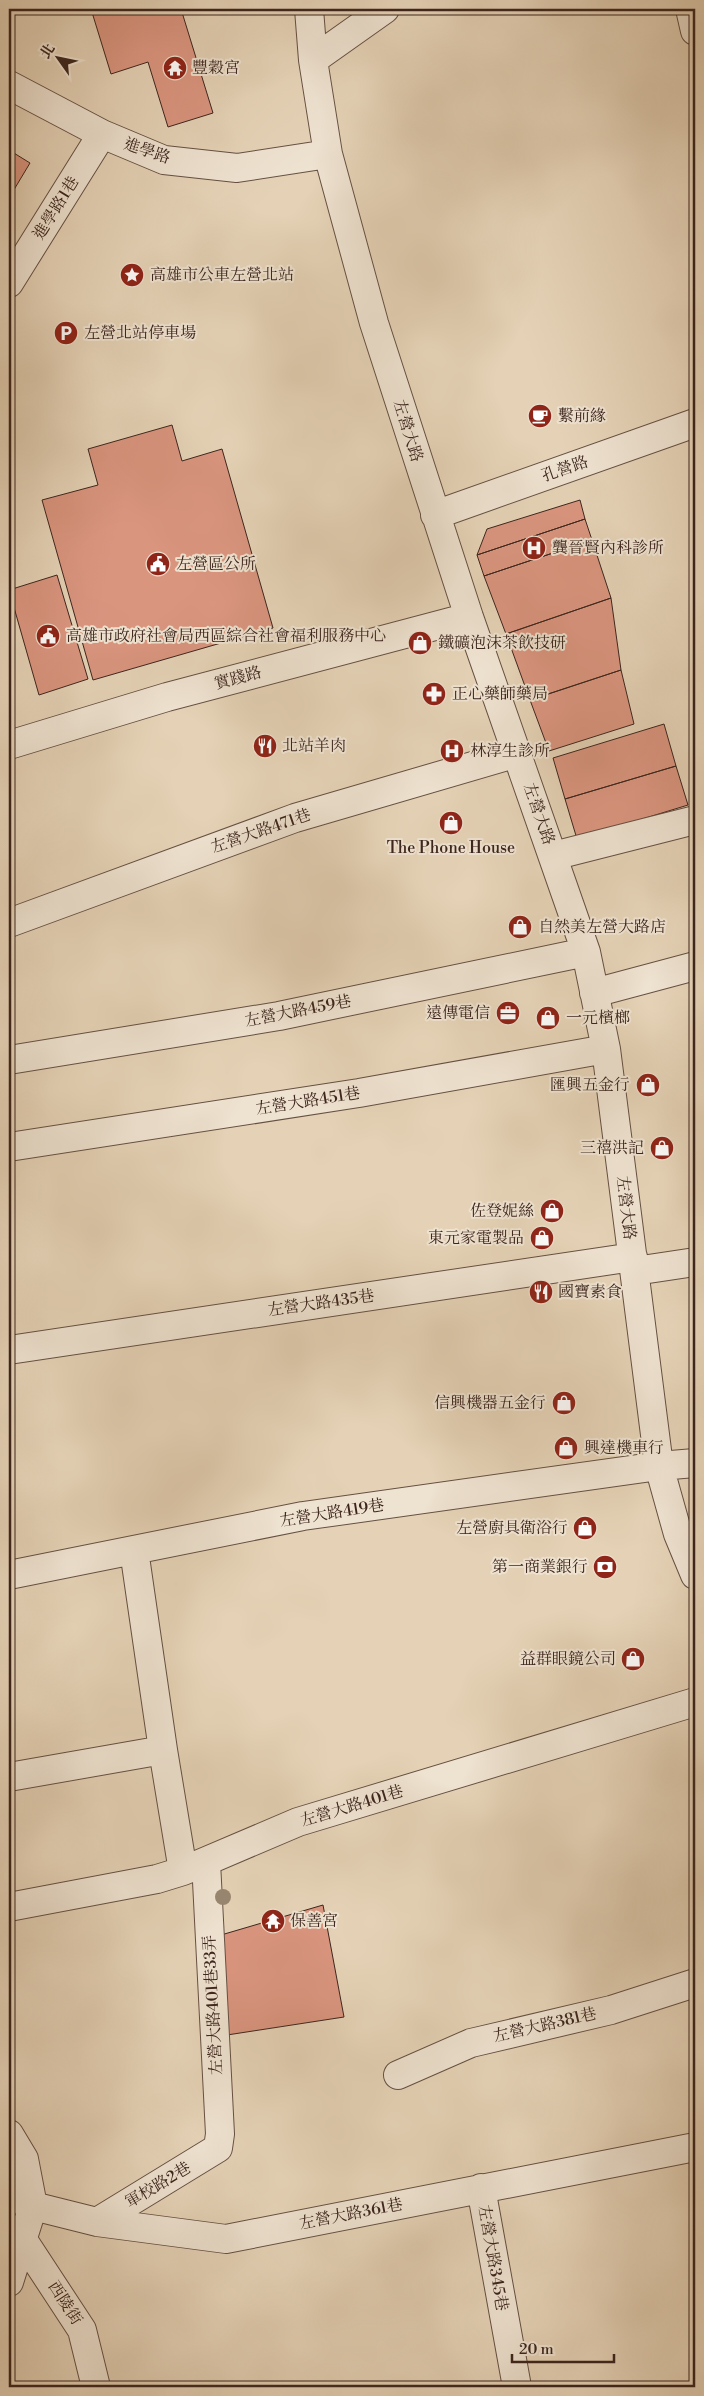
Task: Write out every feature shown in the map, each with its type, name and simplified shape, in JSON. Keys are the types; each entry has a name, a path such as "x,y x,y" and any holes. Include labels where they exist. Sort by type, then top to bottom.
{"street":[{"name":"左營大路","path":"309,9 313,60 328,154 374,323 469,617 586,952 606,1049 659,1466 678,1534 695,1575"},
{"path":"313,60 385,9"},
{"path":"690,9 695,31"},
{"name":"進學路","path":"9,84 102,134 164,160 237,168 328,154"},
{"name":"進學路1巷","path":"9,283 102,134"},
{"name":"孔營路","path":"435,515 695,424"},
{"name":"實踐路","path":"9,745 168,697 469,617"},
{"name":"左營大路471巷","path":"9,923 295,818 517,752"},
{"path":"553,856 695,820"},
{"name":"左營大路459巷","path":"9,1060 279,1016 586,952"},
{"path":"594,993 695,966"},
{"name":"左營大路451巷","path":"9,1147 359,1093 606,1049"},
{"name":"左營大路435巷","path":"9,1350 634,1264 695,1262"},
{"name":"左營大路419巷","path":"9,1575 303,1516 659,1466 695,1463"},
{"name":"左營大路401巷33弄","path":"134,1550 163,1750 195,1867 220,2134 218,2148"},
{"name":"左營大路401巷","path":"9,1907 157,1879 195,1867 298,1822 695,1702"},
{"path":"9,1777 163,1750"},
{"name":"左營大路381巷","path":"398,2075 471,2042 611,2010 695,1983"},
{"path":"9,2134 24,2159 33,2206 16,2238 9,2282"},
{"name":"左營大路361巷","path":"9,2195 33,2206 98,2222 226,2239 695,2147"},
{"name":"軍校路2巷","path":"98,2222 218,2148"},
{"name":"左營大路345巷","path":"480,2188 517,2387"},
{"name":"西陵街","path":"16,2238 82,2330 96,2387"}],"building":[{"name":"豐穀宮","path":"91,9 181,9 213,113 168,127 148,62 111,74"},
{"path":"9,150 30,163 9,198"},
{"name":"左營區公所","path":"172,425 182,461 222,449 273,628 93,680 42,500 98,485 88,449"},
{"path":"580,500 585,519 477,555 487,529"},
{"name":"龔晉賢內科診所","path":"585,519 592,540 484,576 477,555"},
{"path":"592,540 611,598 506,634 484,576"},
{"name":"高雄市政府社會局西區綜合社會福利服務中心","path":"57,575 88,679 39,695 9,590"},
{"path":"611,598 621,670 530,700 506,634"},
{"path":"621,670 634,724 549,751 530,700"},
{"path":"664,724 676,766 565,799 553,758"},
{"path":"676,766 688,805 577,839 565,799"},
{"path":"323,1905 344,2017 227,2035 221,1935"}],"place":[{"name":"豐穀宮","path":"175,68"},
{"name":"高雄市公車左營北站","path":"132,275"},
{"name":"左營北站停車場","path":"66,333"},
{"name":"繫前緣","path":"540,416"},
{"name":"龔晉賢內科診所","path":"534,548"},
{"name":"左營區公所","path":"158,564"},
{"name":"高雄市政府社會局西區綜合社會福利服務中心","path":"48,636"},
{"name":"鐵礦泡沫茶飲技研","path":"420,643"},
{"name":"正心藥師藥局","path":"434,694"},
{"name":"北站羊肉","path":"265,746"},
{"name":"林淳生診所","path":"452,751"},
{"name":"The Phone House","path":"451,823"},
{"name":"自然美左營大路店","path":"520,927"},
{"name":"遠傳電信","path":"508,1013"},
{"name":"一元檳榔","path":"548,1018"},
{"name":"匯興五金行","path":"648,1085"},
{"name":"三禧洪記","path":"662,1148"},
{"name":"佐登妮絲","path":"552,1211"},
{"name":"東元家電製品","path":"542,1238"},
{"name":"國寶素食","path":"541,1292"},
{"name":"信興機器五金行","path":"564,1403"},
{"name":"興達機車行","path":"566,1448"},
{"name":"左營廚具衛浴行","path":"585,1528"},
{"name":"第一商業銀行","path":"605,1567"},
{"name":"益群眼鏡公司","path":"633,1659"},
{"name":"保善宮","path":"273,1921"}]}
